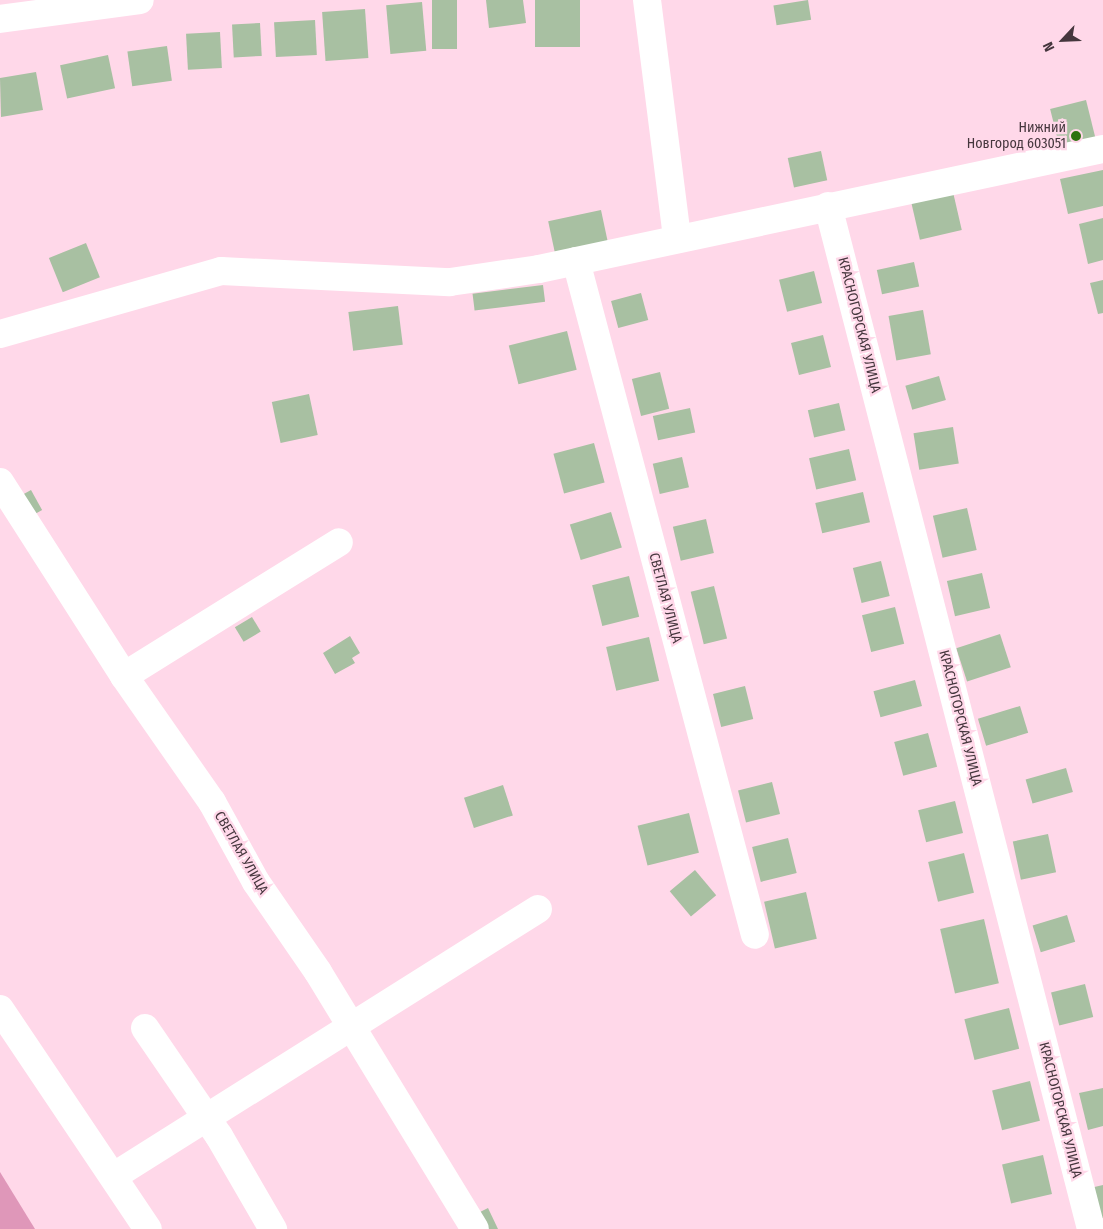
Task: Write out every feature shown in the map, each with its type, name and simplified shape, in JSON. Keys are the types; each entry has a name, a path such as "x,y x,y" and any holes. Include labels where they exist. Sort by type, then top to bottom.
{"street":[{"path":"0,19 140,0"},
{"path":"647,0 677,239"},
{"path":"0,334 221,272 450,282 576,261 828,206 1103,150"},
{"name":"КРАСНОГОРСКАЯ УЛИЦА","path":"828,206 1091,1229"},
{"name":"СВЕТЛАЯ УЛИЦА","path":"576,261 755,935"},
{"name":"СВЕТЛАЯ УЛИЦА","path":"0,482 124,676 212,802 256,882 352,1027 475,1229"},
{"path":"124,676 339,542"},
{"path":"114,1176 538,909"},
{"path":"0,1010 114,1176 148,1229"},
{"path":"145,1028 206,1117 273,1229"}],"shaded area":[{"path":"0,1172 35,1229 0,1229"}],"building":[{"path":"432,0 457,0 457,49 432,49"},
{"path":"486,0 523,0 526,23 489,28"},
{"path":"535,0 580,0 580,47 535,47"},
{"path":"808,0 811,20 777,25 773,5"},
{"path":"422,2 426,51 390,54 386,5"},
{"path":"365,9 368,58 326,61 322,12"},
{"path":"315,20 317,55 276,57 274,22"},
{"path":"260,23 262,56 234,57 232,24"},
{"path":"220,32 222,68 188,70 186,34"},
{"path":"167,46 172,81 132,86 127,52"},
{"path":"108,55 115,88 67,98 60,65"},
{"path":"36,72 43,110 1,117 0,78"},
{"path":"1086,100 1097,145 1061,154 1050,109"},
{"path":"821,151 827,180 794,187 788,158"},
{"path":"1103,170 1103,206 1068,214 1060,179"},
{"path":"953,192 962,230 920,240 911,202"},
{"path":"601,210 608,242 555,254 548,221"},
{"path":"1103,218 1103,260 1088,264 1079,224"},
{"path":"86,243 100,277 63,292 49,258"},
{"path":"914,262 919,286 882,294 877,270"},
{"path":"814,271 822,303 787,312 779,280"},
{"path":"1103,280 1103,313 1098,314 1090,283"},
{"path":"543,285 545,302 475,311 473,294"},
{"path":"641,293 648,320 618,328 611,301"},
{"path":"398,306 403,345 353,351 348,312"},
{"path":"923,310 931,354 896,360 889,316"},
{"path":"567,331 577,370 518,384 509,346"},
{"path":"823,335 831,367 799,375 791,343"},
{"path":"660,372 669,409 641,416 632,379"},
{"path":"939,376 946,400 912,410 905,386"},
{"path":"309,394 318,435 281,443 272,402"},
{"path":"839,403 845,430 814,437 808,410"},
{"path":"690,408 695,432 658,440 653,416"},
{"path":"953,427 959,464 919,470 913,433"},
{"path":"594,443 605,483 564,493 553,454"},
{"path":"849,449 856,480 816,489 809,458"},
{"path":"682,457 689,487 660,494 653,464"},
{"path":"31,490 42,510 27,518 16,498"},
{"path":"863,492 870,522 822,533 815,503"},
{"path":"967,508 977,550 943,558 933,516"},
{"path":"611,512 622,547 581,560 570,525"},
{"path":"706,519 714,553 681,561 673,527"},
{"path":"881,561 890,596 862,603 853,568"},
{"path":"982,573 990,608 955,616 947,581"},
{"path":"629,576 639,617 602,626 592,585"},
{"path":"714,586 727,638 704,644 691,592"},
{"path":"895,607 904,644 871,652 862,615"},
{"path":"252,617 261,632 244,642 235,627"},
{"path":"1000,634 1011,667 967,682 956,648"},
{"path":"350,636 360,653 352,658 355,663 335,674 323,653"},
{"path":"649,637 659,681 616,691 606,647"},
{"path":"915,680 922,706 880,717 873,691"},
{"path":"745,686 753,719 721,727 713,694"},
{"path":"1020,706 1028,733 986,746 978,719"},
{"path":"928,733 937,767 903,776 894,742"},
{"path":"1066,768 1073,792 1033,804 1026,780"},
{"path":"772,782 780,814 746,822 738,790"},
{"path":"503,785 513,815 474,828 464,798"},
{"path":"955,801 963,833 926,842 918,810"},
{"path":"689,813 699,853 647,866 638,826"},
{"path":"1048,834 1056,872 1021,880 1013,841"},
{"path":"788,838 797,873 761,882 752,847"},
{"path":"964,853 974,893 938,902 928,862"},
{"path":"695,870 716,895 691,916 670,891"},
{"path":"806,892 817,939 775,948 764,902"},
{"path":"1067,915 1075,942 1041,952 1033,926"},
{"path":"984,919 999,983 955,993 940,929"},
{"path":"1085,984 1093,1017 1059,1025 1051,992"},
{"path":"1009,1008 1019,1049 975,1060 964,1019"},
{"path":"1030,1081 1040,1121 1002,1130 992,1090"},
{"path":"1103,1088 1103,1126 1088,1130 1079,1093"},
{"path":"1043,1155 1052,1194 1011,1203 1002,1164"},
{"path":"1103,1185 1103,1218 1098,1219 1090,1188"},
{"path":"488,1208 498,1229 481,1229 474,1215"}],"place":[{"name":"Нижний Новгород 603051","path":"1076,136"}]}
